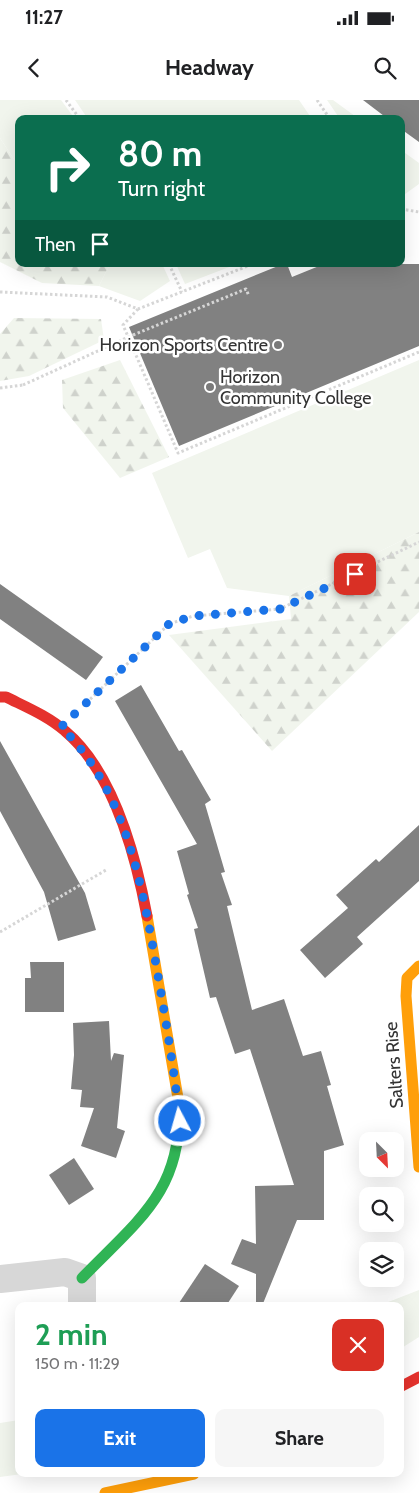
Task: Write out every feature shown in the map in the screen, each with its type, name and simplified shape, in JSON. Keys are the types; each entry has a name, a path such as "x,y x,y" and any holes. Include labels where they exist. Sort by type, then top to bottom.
{"main road":[{"path":"0,697 6,697 61,727 80,746 102,778 133,854 146,906 174,1065 180,1121 179,1141 167,1180 154,1202 136,1226 111,1246 82,1278"},
{"name":"Salters Rise","path":"419,966 406,978 419,1167"},
{"path":"404,1385 419,1376"},
{"path":"114,1485 172,1477"}],"street":[{"path":"0,1279 65,1272 82,1278 82,1302"}],"path":[{"path":"66,100 77,115"},
{"path":"317,100 327,115"},
{"path":"405,210 419,212"},
{"path":"170,267 182,292"},
{"path":"245,267 138,310 123,325 178,453 419,352"},
{"path":"0,388 23,385 132,335 246,288 249,296"},
{"path":"0,292 107,297 138,310"},
{"path":"61,727 169,624 193,616 280,609 419,542"},
{"path":"0,932 133,854"}],"green space":[{"path":"0,100 61,100 72,115 15,115 15,161 0,138"},
{"path":"75,100 299,100 309,115 85,115"},
{"path":"327,100 333,100 354,115 337,115"},
{"path":"0,138 15,161 15,267 108,267 99,286 42,283 0,262"},
{"path":"405,153 419,163 419,184 405,194"},
{"path":"108,267 163,267 170,281 140,301 99,286"},
{"path":"177,267 229,267 185,284"},
{"path":"14,318 101,319 104,340 29,376 0,381 0,334"},
{"path":"120,360 169,457 120,478 63,408 62,380"},
{"path":"419,360 419,532 289,596 227,588 210,549 188,558 152,473"},
{"path":"419,532 419,612 272,751 169,635 291,619 289,596"},
{"path":"419,1290 419,1337 404,1346 404,1302 388,1302"},
{"path":"15,1421 15,1475 0,1477 0,1423"}],"building":[{"path":"363,100 419,100 419,142 405,132 405,115 383,115"},
{"name":"Horizon Sports Centre","path":"405,264 419,264 419,346 179,446 129,327 276,267 288,267 292,277 317,267 405,267"},
{"path":"0,584 103,657 86,680 0,619"},
{"path":"141,685 179,751 182,750 211,800 205,804 225,872 221,873 232,905 227,906 252,1010 284,999 303,1056 321,1051 331,1085 327,1086 344,1145 324,1151 324,1220 297,1220 264,1302 256,1302 256,1274 231,1264 242,1239 256,1244 255,1186 294,1185 250,1049 235,1054 216,997 210,998 194,929 198,928 187,895 189,894 177,851 197,844 115,701"},
{"path":"0,741 85,893 96,930 58,941 44,892 0,811"},
{"path":"419,825 419,881 357,937 363,944 325,978 300,950 348,908 336,895 376,859 379,862"},
{"path":"30,962 64,962 64,1012 25,1012 25,978 31,978"},
{"path":"109,1021 111,1061 114,1053 124,1055 117,1128 125,1131 116,1158 81,1146 94,1108 80,1107 82,1090 71,1089 74,1055 73,1023"},
{"path":"74,1158 94,1189 69,1205 49,1175"},
{"path":"205,1264 239,1286 229,1302 180,1302"}],"traffic: fast":[{"path":"82,1278 138,1221 153,1202 165,1182 173,1160 178,1134 179,1104"}],"traffic: slow":[{"path":"147,916 179,1104"},
{"path":"419,966 407,978 406,996 419,1167"},
{"path":"105,1493 180,1477"}],"traffic: jam":[{"path":"0,697 6,697 29,708 65,731 82,748 97,769 110,792 129,842 147,916"},
{"path":"404,1385 419,1377"}],"place":[{"name":"Horizon Sports Centre","path":"278,345"},
{"name":"Horizon Community College","path":"210,387"}],"route":[{"path":"180,1121 174,1065 146,906 133,854 102,778 80,746 61,727 169,624 193,616 280,609 355,574"}]}
